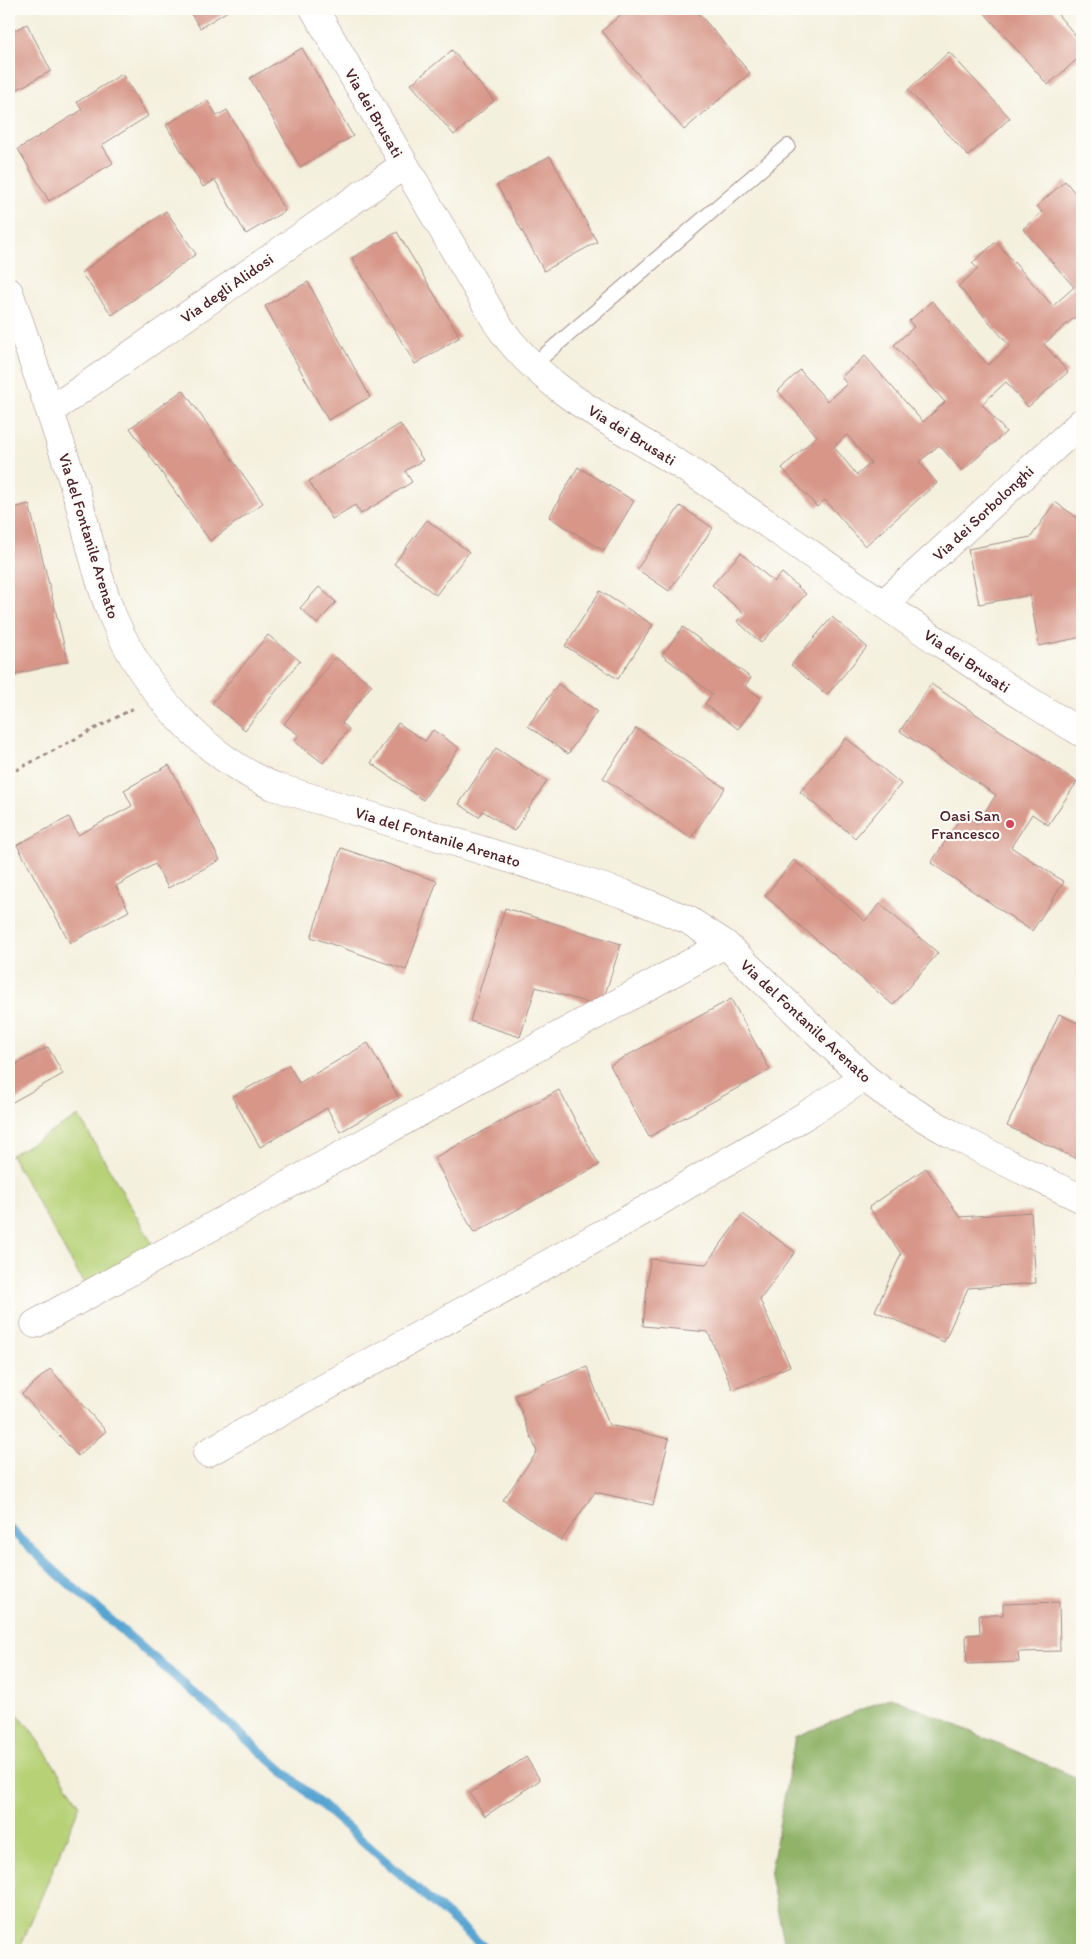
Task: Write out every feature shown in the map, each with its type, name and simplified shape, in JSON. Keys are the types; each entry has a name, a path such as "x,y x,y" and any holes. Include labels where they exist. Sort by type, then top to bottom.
{"street":[{"name":"Via dei Brusati","path":"314,9 498,323 514,347 532,366 563,392 698,476 1009,690 1082,733"},
{"name":"Via degli Alidosi","path":"50,411 404,165"},
{"name":"Via del Fontanile Arenato","path":"9,292 50,411 113,616 137,661 158,694 220,756 273,786 650,903 704,928 725,944 864,1077 917,1114 1082,1199"},
{"name":"Via dei Sorbolonghi","path":"883,604 1082,422"},
{"path":"35,1324 725,944"},
{"path":"207,1452 654,1205 723,1162 821,1107 864,1077"}],"lane":[{"path":"532,366 788,146"}],"path":[{"path":"9,774 158,694"}],"green space":[{"path":"79,1116 153,1245 84,1284 11,1155"},
{"path":"891,1697 1082,1780 1082,1950 786,1950 770,1876 795,1737"},
{"path":"9,1704 31,1730 80,1805 19,1950 9,1950"}],"building":[{"path":"188,9 231,9 200,28"},
{"path":"627,9 695,9 750,73 684,130 602,31"},
{"path":"981,9 1053,9 1082,43 1082,55 1048,85"},
{"path":"27,24 51,71 9,94 9,33"},
{"path":"302,48 353,136 300,167 250,78"},
{"path":"452,50 494,101 454,135 411,84"},
{"path":"949,52 1010,118 968,156 908,90"},
{"path":"122,74 148,116 102,145 113,163 49,201 18,149 82,110 77,102"},
{"path":"207,100 217,116 227,110 285,211 246,234 215,180 203,187 166,125"},
{"path":"550,156 597,242 544,271 497,185"},
{"path":"1065,181 1082,201 1082,326 1075,317 1044,344 1068,372 1028,407 1006,382 982,404 1006,432 962,471 939,445 919,462 937,483 865,546 825,500 817,507 782,468 817,436 778,391 800,370 827,401 847,384 841,377 865,356 923,422 945,402 894,345 914,327 909,321 932,301 988,365 1010,346 958,286 978,269 972,263 996,242 1053,306 1074,287 1023,229 1042,212 1037,206","holes":["847,435 871,463 857,475 834,447"]},
{"path":"166,211 196,254 112,315 81,273"},
{"path":"397,232 460,337 415,364 352,258"},
{"path":"308,282 370,397 328,420 265,306"},
{"path":"183,390 263,503 210,541 130,428"},
{"path":"400,424 423,460 405,471 412,482 361,514 355,505 332,519 309,481"},
{"path":"578,467 634,501 604,551 549,517"},
{"path":"1055,502 1082,521 1082,637 1039,646 1030,595 979,604 968,549 1031,537"},
{"path":"29,504 68,661 9,676 9,509"},
{"path":"680,506 713,528 669,591 637,569"},
{"path":"427,520 469,552 436,595 394,564"},
{"path":"741,553 774,582 782,573 806,594 761,643 737,621 744,614 712,585"},
{"path":"319,587 336,602 317,624 300,608"},
{"path":"600,591 653,625 618,679 565,646"},
{"path":"832,617 867,647 827,695 791,665"},
{"path":"683,627 751,678 745,686 761,698 738,729 705,704 712,694 662,655"},
{"path":"268,635 300,661 245,730 212,703"},
{"path":"335,657 372,685 342,723 349,729 323,763 294,741 299,735 284,724"},
{"path":"558,684 597,711 568,754 528,726"},
{"path":"931,684 1077,782 1048,825 1032,814 1011,847 1064,882 1032,931 931,863 963,814 977,824 996,795 900,731"},
{"path":"398,723 425,741 433,730 459,748 423,800 371,763"},
{"path":"636,728 725,788 691,838 603,778"},
{"path":"846,738 901,784 855,838 800,792"},
{"path":"496,748 547,781 514,831 483,811 479,817 459,804"},
{"path":"169,765 220,860 168,888 155,864 116,886 129,911 70,943 17,845 69,817 78,835 132,806 124,790"},
{"path":"341,848 437,881 406,970 311,937"},
{"path":"794,860 865,921 880,904 938,953 893,1005 765,896"},
{"path":"505,908 621,944 601,1007 536,987 520,1037 470,1021"},
{"path":"1082,964 1082,975 1077,971"},
{"path":"731,999 770,1070 649,1137 610,1065"},
{"path":"1059,1014 1082,1025 1082,1147 1077,1159 1007,1126"},
{"path":"368,1043 399,1098 340,1132 327,1108 260,1147 232,1097 289,1065 299,1083"},
{"path":"48,1047 63,1074 9,1104 9,1068"},
{"path":"559,1090 599,1165 474,1233 434,1158"},
{"path":"926,1168 960,1217 1031,1212 1036,1283 968,1288 944,1342 875,1311 901,1254 869,1207"},
{"path":"743,1214 795,1252 760,1300 790,1366 733,1390 708,1332 643,1326 650,1259 706,1264"},
{"path":"9,1339 15,1350 9,1354"},
{"path":"587,1367 609,1425 669,1439 653,1505 595,1492 561,1541 503,1500 537,1452 515,1395"},
{"path":"50,1369 106,1431 78,1456 22,1394"},
{"path":"1059,1602 1060,1651 1018,1652 1019,1662 967,1664 966,1635 980,1634 979,1615 1003,1615 1003,1604"},
{"path":"526,1757 540,1780 485,1816 470,1793"}],"waterway":[{"path":"9,1528 58,1574 487,1950"}],"place":[{"name":"Oasi San Francesco","path":"1010,824"}]}
